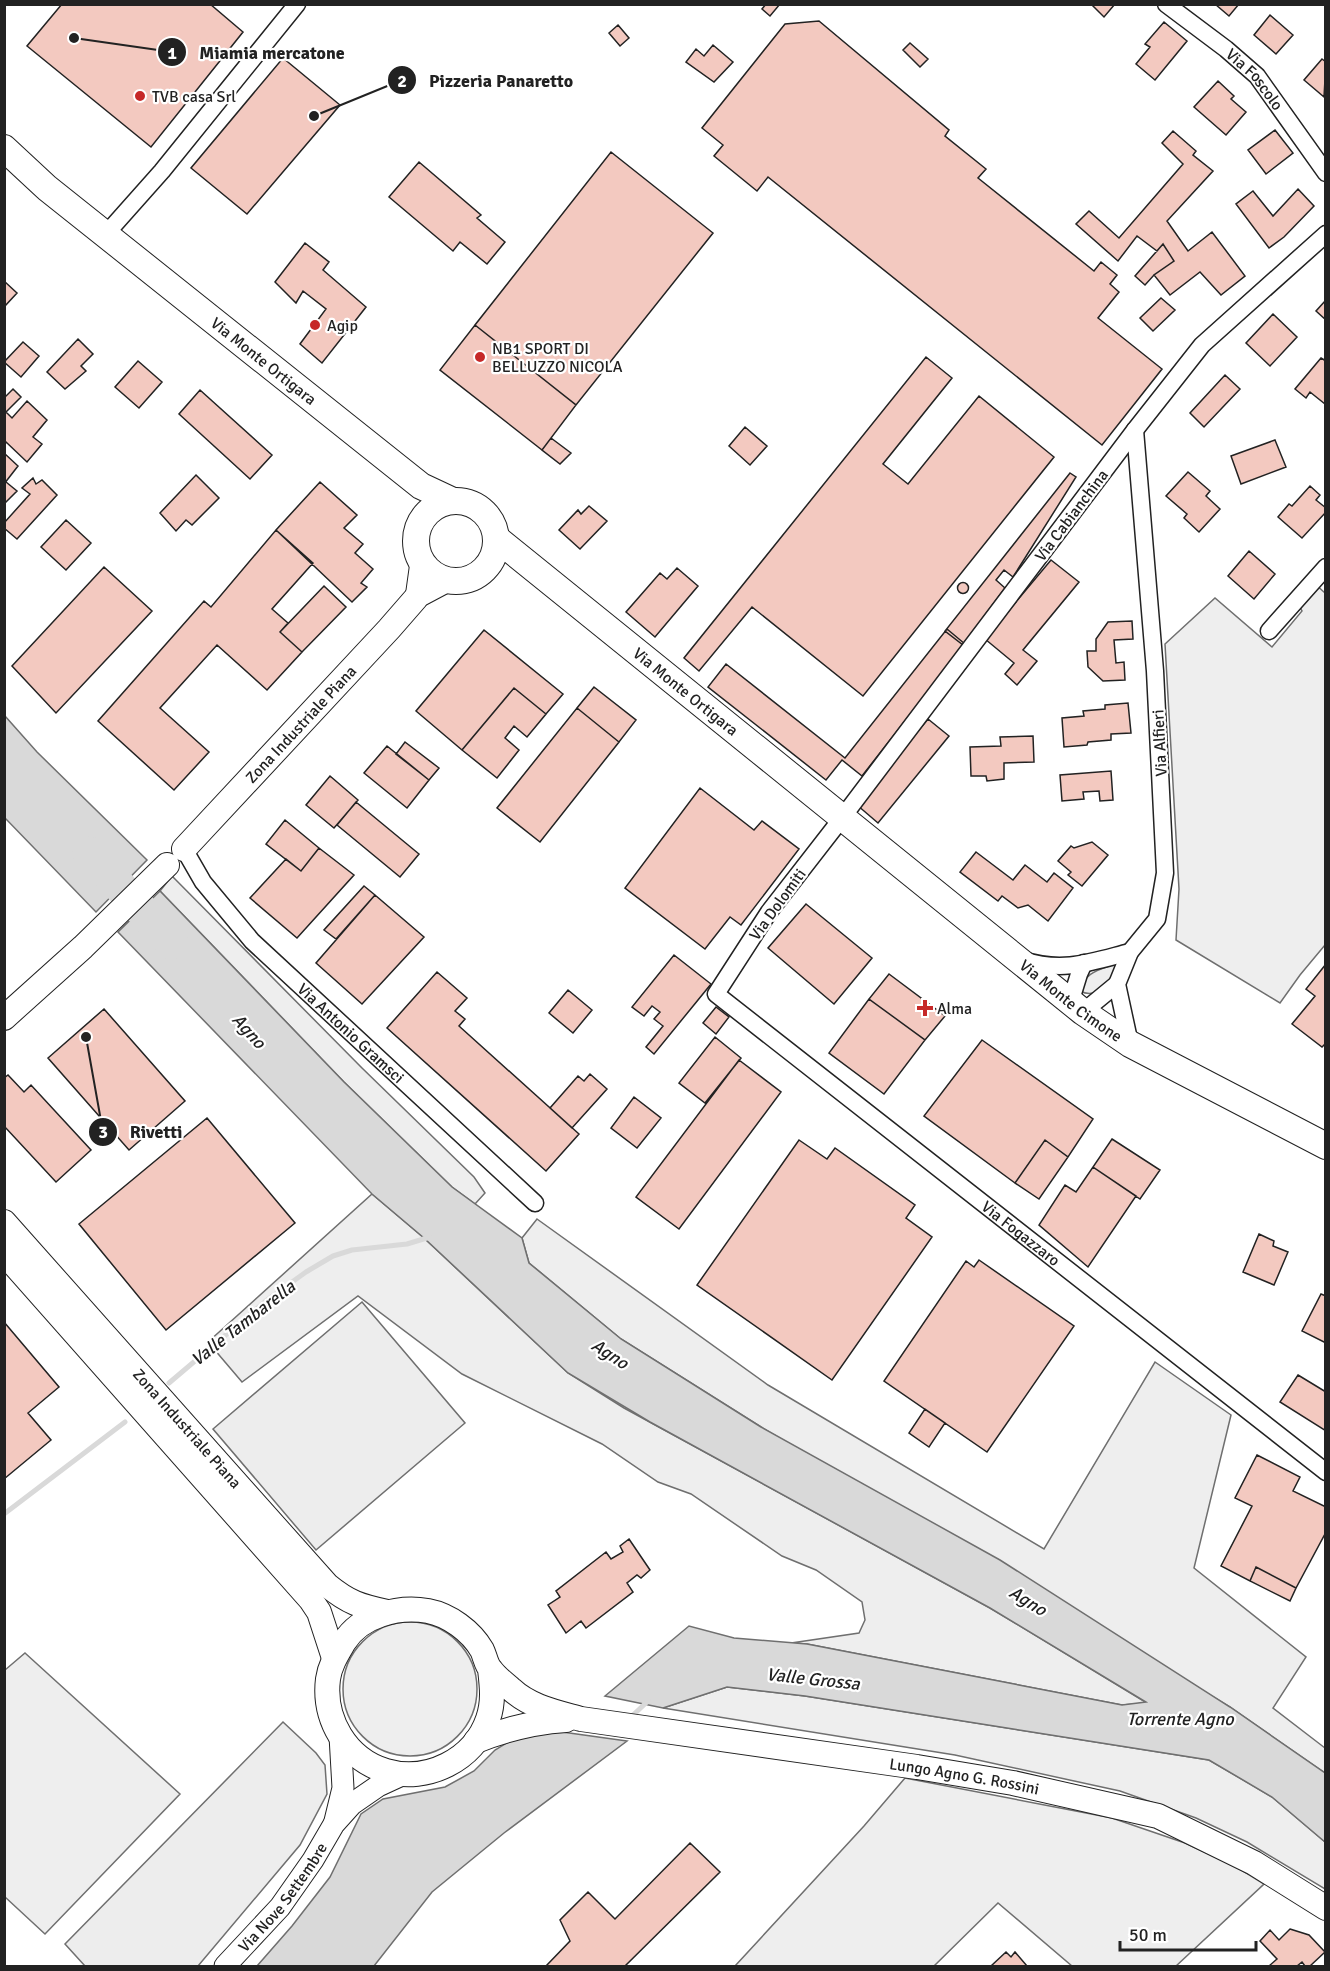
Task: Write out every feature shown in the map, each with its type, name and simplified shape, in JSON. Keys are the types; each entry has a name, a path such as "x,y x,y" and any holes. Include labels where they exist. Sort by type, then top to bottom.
{"main road":[{"name":"Via Monte Ortigara","path":"4,148 47,188 421,486 453,501"},
{"path":"421,486 421,521 415,542 421,562 428,571 448,581 459,582 481,573 488,565 493,556 496,538 489,519 473,505 453,501 435,507 421,521"},
{"name":"Via Monte Ortigara","path":"496,538 842,818"},
{"path":"488,565 530,567"},
{"name":"Zona Industriale Piana","path":"4,1018 83,947 176,857 416,598"},
{"name":"Via Monte Cimone","path":"842,818 1015,958 1130,1044 1326,1146"},
{"name":"Zona Industriale Piana","path":"4,1221 327,1585 357,1606 387,1612"},
{"name":"Zona Industriale Piana","path":"4,1253 311,1600 323,1621 334,1658"},
{"name":"Zona Industriale Piana","path":"409,1609 430,1611 451,1619 468,1632 482,1649 490,1669 493,1694 488,1719 476,1741 462,1756 444,1767 424,1773 404,1774 385,1771 367,1763 352,1751 340,1736 331,1718 327,1698 328,1677 334,1658 347,1637 365,1622 387,1612 409,1609"},
{"path":"490,1669 512,1691 526,1700 581,1719"},
{"path":"476,1741 542,1721 581,1719"},
{"name":"Lungo Agno G. Rossini","path":"581,1719 992,1779 1158,1816 1254,1863 1326,1908"}],"street":[{"path":"106,234 162,171 297,4"},
{"name":"Via Foscolo","path":"1166,4 1226,49 1257,76 1326,173"},
{"name":"Via Cabianchina","path":"842,818 1135,430 1202,345 1326,234"},
{"name":"Via Alfieri","path":"1117,984 1130,952 1157,919 1165,873 1155,671 1135,430"},
{"path":"416,598 421,562"},
{"path":"1269,631 1326,567"},
{"path":"416,598 448,581"},
{"name":"Via Dolomiti","path":"716,994 769,912 842,818"},
{"name":"Via Antonio Gramsci","path":"176,857 203,882 252,941 535,1203"},
{"path":"1015,958 1035,964 1072,967 1130,952"},
{"path":"1077,1006 1079,974 1084,963"},
{"path":"1077,1006 1117,984 1130,1044"},
{"name":"Via Fogazzaro","path":"716,994 1326,1472"},
{"path":"334,1824 343,1788 340,1736"},
{"path":"334,1824 352,1804 378,1786 404,1774"},
{"name":"Via Nove Settembre","path":"225,1966 280,1907 314,1860 334,1824"}],"shaded area":[{"path":"1313,582 1325,593 1325,945 1280,1003 1176,940 1179,889 1165,644 1215,598 1272,647 1302,611 1297,602"},
{"path":"172,876 362,1068 474,1177 485,1193 475,1204 452,1187 344,1082 160,891"},
{"path":"1117,963 1109,981 1099,990 1093,993 1080,991 1089,975"},
{"path":"372,1194 424,1238 568,1373 624,1408 990,1608 1147,1703 1122,1705 807,1644 791,1643 859,1633 865,1620 862,1602 816,1570 782,1556 691,1494 658,1482 602,1444 462,1374 358,1296 242,1382 208,1342"},
{"path":"537,1219 768,1385 1044,1549 1155,1362 1231,1415 1194,1568 1306,1657 1273,1708 1325,1748 1325,1773 1230,1707 761,1427 621,1339 529,1263 522,1238"},
{"path":"362,1302 465,1423 316,1550 213,1429"},
{"path":"410,1622 436,1627 457,1642 472,1663 477,1689 472,1715 457,1736 436,1751 410,1756 384,1751 363,1736 348,1715 343,1689 348,1663 363,1642 384,1627"},
{"path":"25,1653 180,1794 45,1934 5,1897 5,1670"},
{"path":"727,1687 805,1696 1209,1760 1272,1797 1325,1842 1325,1889 1247,1842 1196,1818 1120,1791 955,1755 663,1708"},
{"path":"283,1722 316,1753 325,1765 327,1794 300,1845 198,1966 85,1966 65,1944"},
{"path":"905,1778 1112,1818 1185,1843 1235,1866 1264,1884 1176,1966 1072,1966 998,1903 934,1966 735,1966"}],"water":[{"path":"5,716 37,752 147,860 96,912 5,818"},
{"name":"Torrente Agno","path":"160,891 344,1082 452,1187 522,1238 529,1263 621,1339 761,1427 1000,1560 1230,1707 1325,1773 1325,1842 1272,1797 1209,1760 805,1696 727,1687 663,1708 605,1696 689,1626 734,1638 807,1644 1122,1705 1146,1702 990,1608 650,1422 568,1373 424,1238 372,1194 118,932"},
{"path":"555,1731 627,1741 504,1833 432,1892 374,1966 257,1966 330,1877 361,1814 383,1799 445,1787 474,1771 495,1750 520,1735"}],"building":[{"name":"TVB casa Srl","path":"62,4 210,4 243,32 151,147 27,46"},
{"path":"766,4 780,4 770,16 762,9"},
{"path":"1091,4 1115,4 1104,17"},
{"path":"1215,4 1239,4 1229,16"},
{"path":"1270,15 1293,35 1276,54 1254,35"},
{"path":"819,21 949,130 945,136 986,169 978,178 1094,271 1101,262 1117,275 1110,284 1119,292 1098,318 1162,369 1102,445 768,177 757,191 714,156 723,145 702,128 785,24"},
{"path":"1164,22 1187,41 1155,80 1136,64 1150,47 1145,44"},
{"path":"618,25 629,38 620,46 609,33"},
{"path":"910,43 928,59 920,67 903,50"},
{"path":"713,45 733,62 714,82 686,62 696,49 704,56"},
{"path":"283,58 340,105 247,214 191,168"},
{"path":"1322,59 1326,62 1324,97 1304,80"},
{"path":"1218,81 1234,96 1231,99 1246,112 1226,135 1194,107"},
{"path":"1275,130 1293,153 1266,174 1248,150"},
{"path":"1173,131 1196,151 1193,155 1213,171 1167,221 1188,251 1212,232 1245,276 1221,295 1200,272 1170,295 1154,275 1174,261 1163,244 1157,251 1137,236 1118,261 1076,224 1089,211 1119,238 1183,164 1162,143"},
{"path":"611,152 713,233 576,405 475,325"},
{"path":"419,162 481,215 477,218 505,242 487,264 460,242 453,251 389,197"},
{"path":"1298,189 1314,206 1284,237 1269,248 1236,204 1253,191 1273,216"},
{"path":"305,243 329,262 323,270 366,307 322,363 300,344 326,309 303,291 296,303 275,282"},
{"path":"1163,244 1174,261 1154,275 1145,285 1135,276"},
{"path":"4,281 17,293 4,307"},
{"path":"1161,298 1175,310 1153,331 1140,318"},
{"path":"1326,300 1326,320 1316,311"},
{"path":"1273,314 1297,337 1270,366 1246,343"},
{"path":"475,325 576,405 542,450 440,370"},
{"path":"78,339 93,354 81,366 86,371 65,389 47,372"},
{"path":"23,342 39,356 21,377 4,362"},
{"path":"926,357 952,378 883,464 908,484 979,396 1054,457 863,696 752,607 699,671 684,658"},
{"path":"1321,358 1326,361 1325,404 1310,392 1306,398 1295,389"},
{"path":"138,361 162,382 139,408 115,387"},
{"path":"1225,375 1240,389 1204,427 1190,413"},
{"path":"13,389 21,397 4,414 4,398"},
{"path":"200,390 272,455 250,479 179,414"},
{"path":"27,401 47,420 33,437 42,444 27,462 6,442 4,444 4,414 6,412 12,418"},
{"path":"745,427 767,446 750,465 729,446"},
{"path":"551,438 571,453 560,464 542,450"},
{"path":"1275,440 1286,467 1241,484 1231,456"},
{"path":"4,453 18,466 4,484"},
{"path":"1188,472 1210,491 1206,496 1220,509 1199,532 1184,518 1187,514 1166,496"},
{"path":"1070,473 1076,477 1013,577 1004,570 996,580 1005,588 963,645 945,631"},
{"path":"196,475 219,498 192,525 186,520 176,531 160,513"},
{"path":"33,478 36,484 42,480 57,495 17,539 4,528 4,523 30,494 22,488"},
{"path":"6,482 17,491 4,504 4,484"},
{"path":"320,482 357,515 344,528 363,544 355,553 373,569 361,583 367,587 352,602 276,530"},
{"path":"1310,486 1320,495 1316,500 1326,508 1326,512 1302,538 1278,517 1289,504 1292,506"},
{"path":"589,506 607,521 580,549 559,530 578,510 581,514"},
{"path":"66,520 91,543 66,570 41,547"},
{"path":"276,530 313,563 272,609 288,623 280,632 302,652 267,690 217,645 160,708 209,752 174,790 98,721 204,601 211,607"},
{"path":"1249,551 1275,574 1254,599 1228,576"},
{"path":"1051,560 1079,582 1023,650 1037,661 1017,685 1005,674 1014,663 985,639"},
{"path":"104,567 152,611 56,713 12,666"},
{"path":"677,568 698,586 655,637 626,612 660,573 667,579"},
{"path":"963,583 967,584 967,592 963,593 959,592 958,588 959,584"},
{"path":"324,586 346,607 302,652 280,632"},
{"path":"1132,621 1133,639 1114,640 1116,663 1124,662 1125,680 1103,681 1088,667 1087,651 1096,651 1096,639 1108,622"},
{"path":"947,629 965,644 862,776 842,760 826,780 708,687 726,664 845,758"},
{"path":"484,630 563,694 546,714 514,688 462,750 416,711"},
{"path":"594,687 636,720 619,742 577,708"},
{"path":"514,688 546,714 527,737 514,726 505,738 519,750 497,778 462,750"},
{"path":"1128,703 1131,733 1111,734 1111,740 1064,747 1062,718 1084,716 1083,711 1105,709 1105,705"},
{"path":"577,708 619,742 540,842 497,808"},
{"path":"928,719 949,736 878,823 857,805"},
{"path":"1033,736 1034,762 1004,763 1004,779 987,781 986,776 971,776 970,747 1001,746 1000,737"},
{"path":"405,742 439,768 429,780 396,754"},
{"path":"387,746 429,780 407,808 364,773"},
{"path":"1111,771 1113,800 1100,801 1099,791 1083,792 1084,799 1062,801 1060,775"},
{"path":"330,776 358,800 334,828 306,805"},
{"path":"700,788 754,830 762,821 799,849 741,925 730,917 705,949 625,888"},
{"path":"356,802 419,854 400,877 337,825"},
{"path":"285,820 319,848 301,871 266,844"},
{"path":"1092,842 1108,855 1082,886 1068,875 1071,872 1058,861 1071,846 1074,848"},
{"path":"319,848 354,875 297,938 250,898 286,859 301,871"},
{"path":"976,852 1013,880 1025,865 1047,882 1054,873 1073,888 1048,921 1028,905 1018,908 1002,896 998,901 960,872"},
{"path":"364,886 375,895 336,939 324,930"},
{"path":"375,895 424,937 362,1004 316,963"},
{"path":"806,904 872,958 834,1004 768,948"},
{"path":"674,955 711,984 654,1054 646,1047 663,1026 654,1019 660,1012 652,1006 644,1016 632,1007"},
{"path":"1326,964 1326,1043 1322,1047 1292,1024 1315,996 1306,989"},
{"path":"437,972 467,998 455,1011 465,1019 459,1026 579,1134 546,1171 387,1028"},
{"path":"889,974 945,1016 925,1040 869,999"},
{"path":"568,990 592,1010 573,1033 549,1013"},
{"path":"869,999 925,1040 884,1094 829,1053"},
{"path":"716,1007 729,1017 716,1034 703,1023"},
{"path":"104,1009 185,1101 129,1150 48,1058"},
{"path":"715,1037 741,1058 705,1103 679,1083"},
{"path":"982,1040 1093,1119 1068,1157 1045,1140 1015,1183 924,1116"},
{"path":"739,1060 781,1092 679,1229 636,1197"},
{"path":"590,1074 607,1089 572,1128 550,1108 578,1076 584,1081"},
{"path":"8,1075 24,1092 31,1085 91,1150 56,1182 4,1126 4,1078"},
{"path":"634,1097 661,1118 637,1148 611,1128"},
{"path":"207,1118 295,1223 166,1330 79,1224"},
{"path":"1112,1139 1160,1170 1140,1199 1093,1167"},
{"path":"799,1140 827,1159 835,1148 915,1205 906,1218 932,1237 832,1380 697,1285"},
{"path":"1045,1140 1068,1157 1039,1199 1015,1183"},
{"path":"1093,1167 1136,1196 1088,1267 1039,1225 1065,1185 1076,1192"},
{"path":"1259,1234 1274,1241 1273,1246 1288,1252 1274,1285 1243,1272"},
{"path":"979,1260 1074,1326 987,1452 884,1381 966,1261 974,1267"},
{"path":"1321,1294 1326,1296 1326,1343 1302,1331"},
{"path":"4,1322 59,1387 28,1413 51,1440 4,1479"},
{"path":"1298,1375 1326,1392 1326,1431 1280,1402"},
{"path":"925,1409 945,1423 929,1447 909,1433"},
{"path":"1257,1455 1300,1477 1293,1491 1326,1507 1326,1532 1296,1588 1256,1567 1250,1581 1221,1566 1252,1506 1235,1498"},
{"path":"629,1539 650,1570 641,1578 637,1575 627,1583 633,1592 586,1628 581,1621 566,1633 548,1605 560,1597 556,1591 606,1552 611,1559 623,1552 620,1546"},
{"path":"1256,1567 1296,1588 1290,1601 1250,1581"},
{"path":"690,1843 720,1872 625,1966 546,1966 570,1941 560,1920 588,1892 615,1919"},
{"path":"1290,1929 1309,1935 1325,1952 1310,1966 1305,1966 1302,1962 1297,1966 1269,1966 1277,1959 1260,1941 1270,1930 1279,1940"},
{"path":"1006,1952 1011,1957 1015,1952 1027,1966 991,1966"}],"waterway":[{"name":"Agno","path":"89,853 172,943"},
{"name":"Valle Tambarella","path":"169,1383 267,1300 333,1256 352,1250 407,1244 430,1237"},
{"name":"Valle Tambarella","path":"4,1514 125,1422"},
{"name":"Valle Grossa","path":"631,1717 648,1701"}],"place":[{"name":"Miamia mercatone","path":"74,38"},
{"name":"TVB casa Srl","path":"140,96"},
{"name":"Pizzeria Panaretto","path":"314,116"},
{"name":"Agip","path":"315,325"},
{"name":"NB1 SPORT DI BELLUZZO NICOLA","path":"480,357"},
{"name":"Alma","path":"925,1008"},
{"name":"Rivetti","path":"86,1037"}]}
